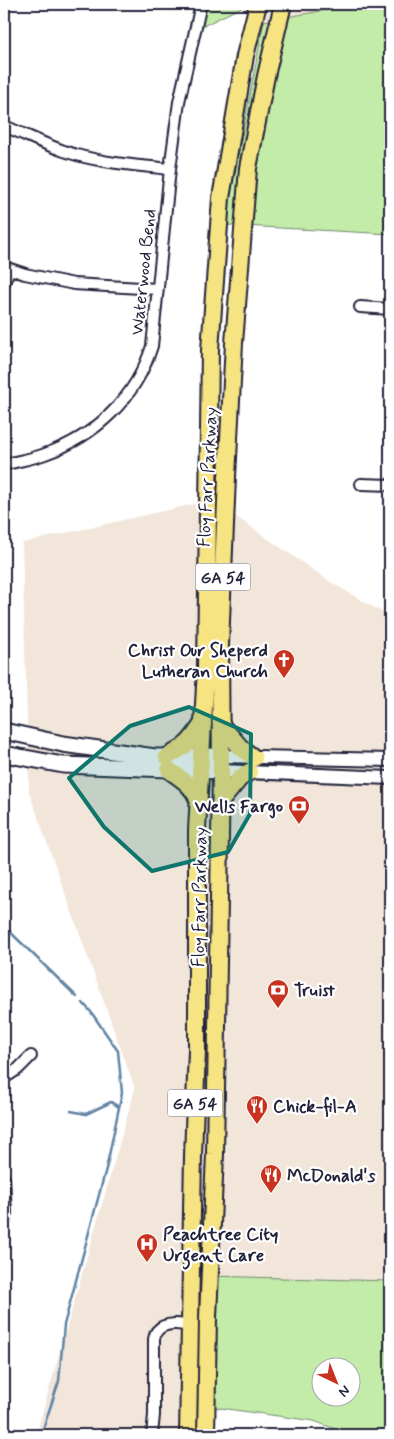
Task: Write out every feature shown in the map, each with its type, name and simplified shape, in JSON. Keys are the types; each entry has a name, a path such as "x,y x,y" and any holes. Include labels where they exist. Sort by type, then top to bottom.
{"main road":[{"name":"Floy Farr Parkway","path":"188,1435 193,1156 197,1050 197,830 206,668 210,350 221,198 246,56 258,4"},
{"name":"Floy Farr Parkway","path":"206,1435 208,1317 215,1154 221,801 220,645 234,343 248,168 266,76 283,4"},
{"path":"168,763 192,741 203,723"},
{"path":"221,725 241,748 252,765 221,801"},
{"path":"4,731 63,744 155,757 168,763 186,781 199,801"},
{"path":"4,754 63,765 221,763"},
{"path":"197,1050 204,1062 202,1132 204,1139 215,1154"},
{"path":"193,1156 201,1157 204,1163 204,1214 207,1222 212,1226"}],"street":[{"name":"Waterwood Bend","path":"4,464 42,455 69,445 81,438 121,404 137,383 148,359 152,346 170,169 179,102 201,4"},
{"path":"4,126 77,155 170,169"},
{"path":"4,283 7,268 74,284 157,289"},
{"path":"360,307 390,308"},
{"path":"361,484 390,485"},
{"path":"252,765 329,759 390,760"},
{"path":"329,759 330,775"},
{"path":"221,763 330,775 390,778"},
{"path":"4,1078 18,1069 31,1056"},
{"path":"4,1179 6,1212 4,1225"},
{"path":"152,1435 154,1415 154,1339 157,1331 166,1325 190,1327"}],"highlighted area":[{"path":"189,707 251,734 250,814 228,852 152,871 104,827 69,778 130,726"}],"shaded area":[{"path":"270,4 361,4 264,21"},
{"path":"212,500 329,581 385,614 390,615 390,1281 209,1276 212,1435 36,1435 135,1089 29,792 22,543"}],"green space":[{"path":"205,4 248,4 203,26"},
{"path":"361,4 390,4 390,234 225,225 264,21"},
{"path":"209,1276 390,1281 390,1435 351,1435 314,1421 213,1407"}],"waterway":[{"path":"4,926 77,997"},
{"path":"41,1435 59,1381 64,1325 107,1165 122,1093 118,1051 83,1003"},
{"path":"71,1111 86,1114 111,1102 119,1107"}],"place":[{"name":"Christ Our Sheperd Lutheran Church","path":"284,679"},
{"name":"Wells Fargo","path":"299,825"},
{"name":"Truist","path":"278,1009"},
{"name":"Chick-fil-A","path":"257,1125"},
{"name":"McDonald's","path":"271,1194"},
{"name":"Peachtree City Urgent Care","path":"147,1263"}]}
